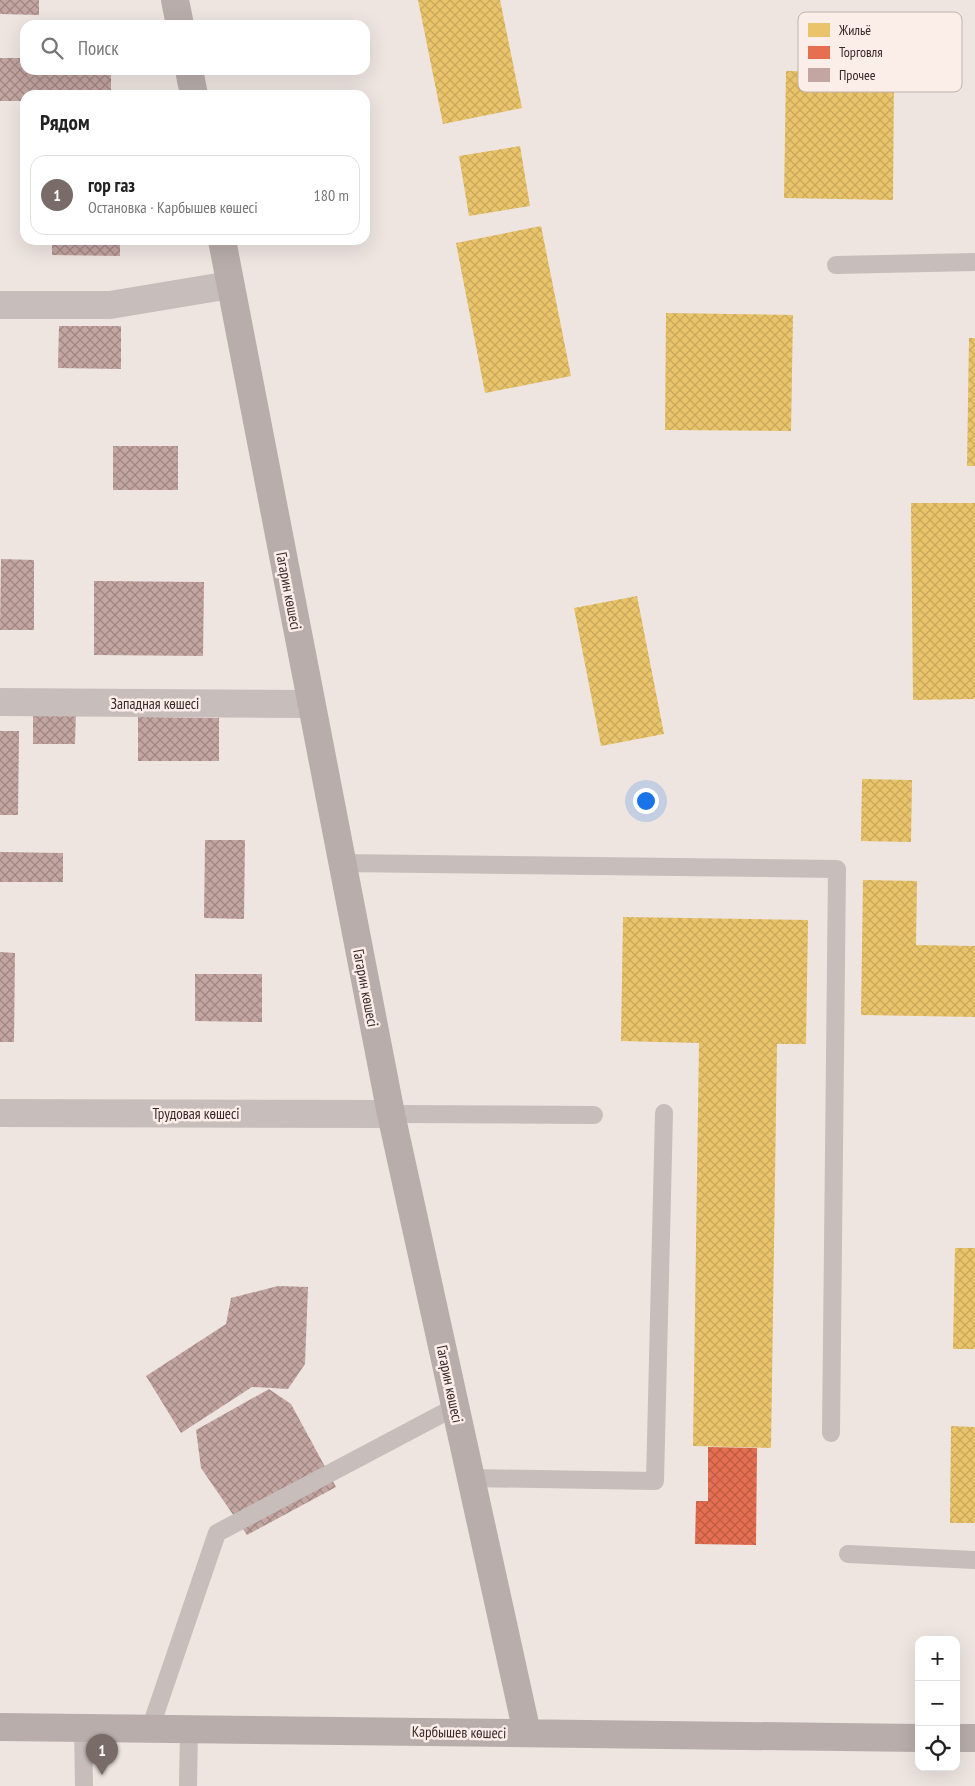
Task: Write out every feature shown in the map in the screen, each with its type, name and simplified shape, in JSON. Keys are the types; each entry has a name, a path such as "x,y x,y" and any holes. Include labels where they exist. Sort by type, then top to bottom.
{"street":[{"path":"175,0 179,20"},
{"path":"190,75 193,90"},
{"name":"Гагарин көшесі","path":"223,245 310,704 391,1114 527,1733"},
{"path":"0,305 110,305 230,285"},
{"name":"Западная көшесі","path":"0,702 310,704"},
{"name":"Трудовая көшесі","path":"0,1113 391,1114"},
{"name":"Карбышев көшесі","path":"0,1727 915,1738"},
{"path":"960,1738 975,1738"}],"lane":[{"path":"836,265 975,262"},
{"path":"341,863 837,869 831,1433"},
{"path":"471,1478 655,1481 664,1113"},
{"path":"391,1114 594,1115"},
{"path":"150,1729 217,1533 455,1406"},
{"path":"848,1554 975,1560"},
{"path":"83,1728 84,1786"},
{"path":"188,1786 189,1729"}],"building: Жильё":[{"path":"418,0 500,0 522,108 443,124"},
{"path":"786,71 798,71 798,92 894,92 893,200 784,198"},
{"path":"520,146 530,206 469,216 459,156"},
{"path":"541,226 571,376 485,393 456,243"},
{"path":"666,313 793,315 791,431 665,430"},
{"path":"969,338 975,338 975,466 967,466"},
{"path":"911,503 975,503 975,699 913,700"},
{"path":"637,596 664,734 601,746 574,608"},
{"path":"862,779 912,780 911,842 861,841"},
{"path":"863,880 917,881 916,945 975,946 975,1017 861,1015"},
{"path":"623,917 808,920 806,1044 777,1044 771,1448 693,1446 699,1043 621,1041"},
{"path":"955,1248 975,1248 975,1349 953,1349"},
{"path":"951,1426 975,1427 975,1523 950,1523"}],"building: Торговля":[{"path":"708,1447 757,1448 756,1545 695,1544 696,1501 708,1501"}],"building: Прочее":[{"path":"0,0 39,0 39,15 0,14"},
{"path":"0,58 20,58 20,75 111,75 111,90 20,90 20,101 0,101"},
{"path":"52,245 120,245 120,256 52,255"},
{"path":"59,326 121,326 121,369 58,368"},
{"path":"113,446 178,446 178,490 113,490"},
{"path":"1,559 34,560 34,630 0,630"},
{"path":"94,581 204,582 203,656 94,655"},
{"path":"33,711 76,712 75,744 33,744"},
{"path":"138,717 219,718 219,761 138,761"},
{"path":"0,731 19,731 18,815 0,815"},
{"path":"205,840 245,840 244,919 204,918"},
{"path":"0,852 63,853 63,882 0,882"},
{"path":"0,952 15,953 14,1042 0,1042"},
{"path":"195,974 262,974 262,1022 195,1021"},
{"path":"278,1286 308,1287 305,1364 288,1389 252,1387 181,1433 146,1376 226,1324 231,1298"},
{"path":"269,1389 291,1404 336,1487 247,1535 201,1468 196,1430"}],"place":[{"name":"гор газ","path":"102,1775"}]}
